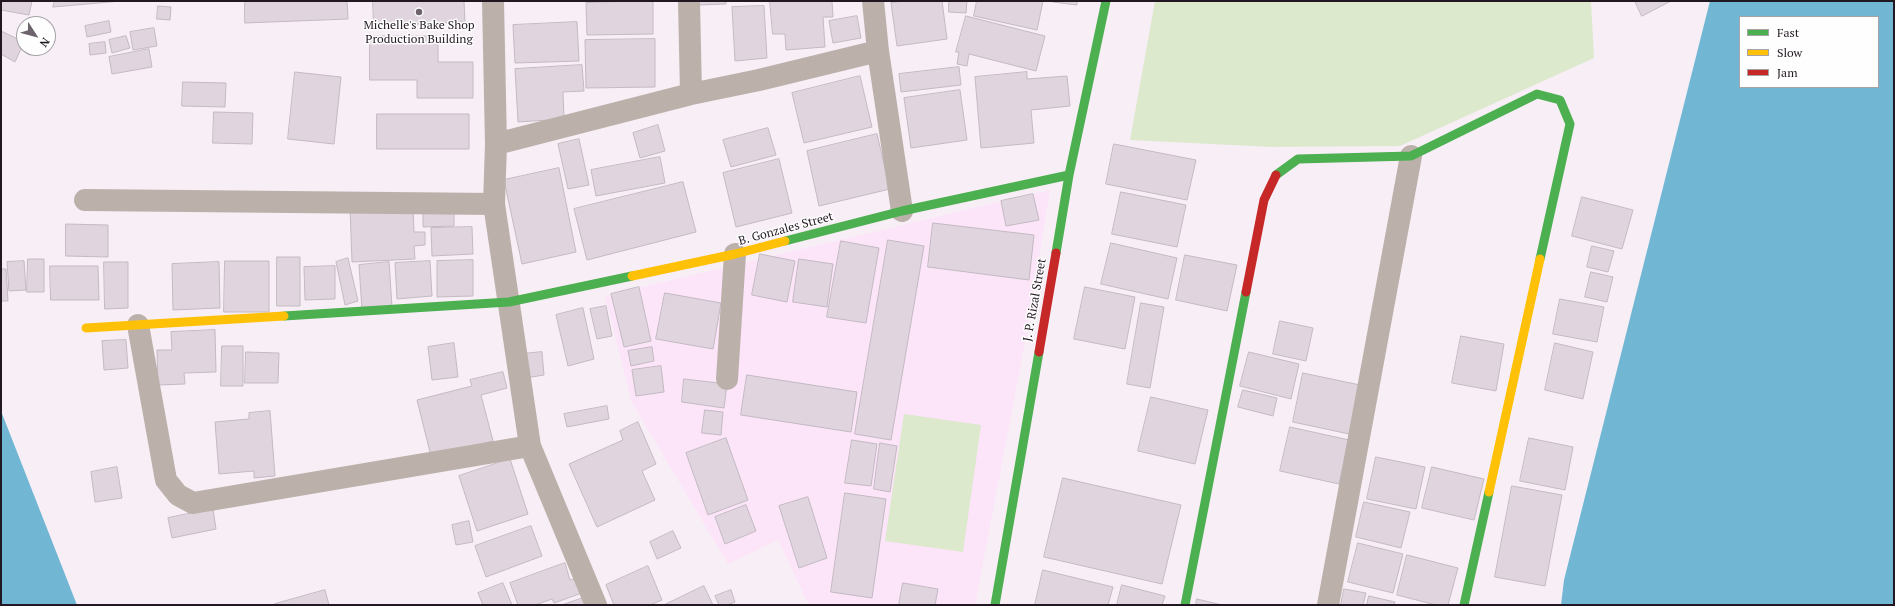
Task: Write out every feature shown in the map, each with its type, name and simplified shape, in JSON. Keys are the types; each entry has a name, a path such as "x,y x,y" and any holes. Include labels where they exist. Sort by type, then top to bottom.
{"street":[{"path":"492,1 496,144 494,204 530,446 596,605"},
{"path":"689,1 691,94"},
{"path":"873,1 878,50 902,211"},
{"name":"J. P. Rizal Street","path":"995,605 1069,176 1106,1"},
{"path":"496,144 691,94 759,80 878,50"},
{"path":"1185,605 1264,200 1276,175 1298,159 1411,156 1537,94 1560,100 1570,124 1464,605"},
{"path":"1328,605 1411,156"},
{"name":"B. Gonzales Street","path":"86,328 509,302 735,254 902,211 1069,176"},
{"path":"85,200 494,204"},
{"path":"727,379 735,254"},
{"path":"138,325 166,480 178,495 193,503 530,446"}],"shaded area":[{"path":"1050,190 1026,337 975,605 809,605 778,540 728,564 632,403 605,296"}],"green space":[{"path":"1155,1 1591,1 1594,58 1400,146 1272,147 1130,140"},
{"path":"904,414 981,425 963,552 885,541"}],"water":[{"path":"1710,1 1894,1 1894,605 1561,605 1564,580"},
{"path":"1,411 77,605 1,605"}],"building":[{"path":"1,1 32,1 29,15 1,10"},
{"path":"55,1 121,1 53,7"},
{"path":"245,1 347,1 348,19 245,23"},
{"name":"Michelle's Bake Shop Production Building","path":"373,1 464,1 465,22 374,26"},
{"path":"653,1 653,34 587,35 586,3"},
{"path":"699,1 726,1 726,4 699,5"},
{"path":"770,1 832,1 833,17 823,17 825,47 786,50 785,34 773,34"},
{"path":"905,1 942,1 947,39 897,46 891,3"},
{"path":"949,1 967,1 966,13 949,12"},
{"path":"977,1 1043,1 1037,30 974,16"},
{"path":"1077,1 1077,5 1053,2"},
{"path":"1635,1 1671,1 1642,16"},
{"path":"158,6 171,7 170,20 157,19"},
{"path":"764,6 767,58 735,61 732,7"},
{"path":"857,16 861,38 833,43 829,21"},
{"path":"966,16 1045,36 1036,71 969,54 967,66 957,64 959,52 956,52"},
{"path":"109,21 111,32 87,37 85,26"},
{"path":"577,22 579,61 515,63 513,25"},
{"path":"154,28 157,46 133,50 130,32"},
{"path":"1,31 16,38 16,56 18,56 15,62 1,54"},
{"path":"126,36 130,48 112,53 109,40"},
{"path":"370,36 438,36 438,62 473,62 473,98 417,98 417,80 370,80"},
{"path":"655,39 655,87 586,88 585,40"},
{"path":"105,42 106,53 90,55 89,44"},
{"path":"149,49 152,67 112,74 109,57"},
{"path":"582,65 584,91 563,92 564,119 518,122 515,69"},
{"path":"959,67 961,85 901,92 899,74"},
{"path":"295,72 341,77 334,144 288,139"},
{"path":"1027,72 1027,79 1067,76 1070,106 1031,110 1034,143 981,148 975,77"},
{"path":"860,76 872,127 804,143 792,93"},
{"path":"183,82 226,83 225,107 182,106"},
{"path":"960,90 967,140 911,148 904,98"},
{"path":"214,112 253,113 252,144 213,143"},
{"path":"377,114 469,114 469,149 377,149"},
{"path":"658,125 665,151 640,158 633,133"},
{"path":"768,128 776,155 731,167 723,140"},
{"path":"877,134 890,189 819,206 807,151"},
{"path":"579,139 589,185 568,189 558,144"},
{"path":"1114,144 1196,160 1187,200 1106,184"},
{"path":"660,157 665,183 596,196 591,170"},
{"path":"779,159 792,213 736,227 723,173"},
{"path":"559,168 576,252 522,264 504,180"},
{"path":"683,182 696,232 587,260 574,209"},
{"path":"1121,192 1186,205 1177,247 1112,234"},
{"path":"1033,194 1039,220 1006,226 1001,201"},
{"path":"1582,197 1633,210 1622,249 1572,236"},
{"path":"413,205 414,232 425,232 425,245 414,246 415,259 352,262 350,208"},
{"path":"454,206 454,226 423,227 423,208"},
{"path":"933,223 1034,235 1029,280 928,267"},
{"path":"66,224 108,225 108,257 66,256"},
{"path":"472,227 473,254 432,256 431,228"},
{"path":"888,240 924,246 891,440 855,434"},
{"path":"841,241 879,248 866,323 827,317"},
{"path":"1111,243 1177,258 1168,299 1101,284"},
{"path":"1592,246 1614,251 1608,272 1587,267"},
{"path":"760,254 795,261 787,302 752,295"},
{"path":"1185,255 1237,265 1227,311 1176,300"},
{"path":"277,257 300,257 300,306 277,306"},
{"path":"348,258 358,301 345,305 336,262"},
{"path":"28,259 44,259 44,292 27,292"},
{"path":"799,259 833,264 827,307 793,302"},
{"path":"473,260 473,296 437,297 437,261"},
{"path":"24,261 26,290 9,291 7,262"},
{"path":"225,261 269,261 269,312 224,312"},
{"path":"430,261 432,296 397,299 395,263"},
{"path":"104,262 128,262 128,308 105,309"},
{"path":"219,262 220,308 173,310 172,264"},
{"path":"389,262 392,307 362,310 359,265"},
{"path":"50,266 98,266 99,300 51,300"},
{"path":"335,266 335,299 305,300 304,267"},
{"path":"1,269 6,269 8,301 1,301"},
{"path":"1591,272 1613,277 1607,302 1585,297"},
{"path":"639,287 651,341 624,347 611,294"},
{"path":"1085,287 1135,297 1125,349 1074,339"},
{"path":"665,293 721,303 713,349 656,339"},
{"path":"1560,299 1604,307 1597,342 1553,334"},
{"path":"1141,303 1164,307 1150,388 1127,384"},
{"path":"606,306 612,336 597,339 590,309"},
{"path":"583,308 594,359 568,366 556,315"},
{"path":"1280,321 1313,328 1306,361 1273,354"},
{"path":"215,330 216,372 184,373 185,384 158,385 157,350 172,350 171,332"},
{"path":"1461,336 1504,344 1496,391 1452,383"},
{"path":"126,340 128,368 104,370 102,341"},
{"path":"454,343 458,377 432,380 428,347"},
{"path":"1555,343 1593,352 1583,399 1545,390"},
{"path":"222,346 243,346 243,386 221,386"},
{"path":"652,347 654,361 631,366 628,351"},
{"path":"246,352 279,353 278,383 245,383"},
{"path":"542,352 544,375 525,378 523,354"},
{"path":"1249,352 1299,364 1291,399 1240,386"},
{"path":"661,366 664,392 636,396 632,370"},
{"path":"503,372 507,388 481,395 493,441 431,456 417,400 472,386 470,380"},
{"path":"1303,373 1360,385 1349,434 1293,422"},
{"path":"747,375 857,392 851,432 741,415"},
{"path":"684,379 727,384 724,408 682,402"},
{"path":"1243,390 1277,398 1273,416 1238,407"},
{"path":"1151,397 1208,410 1195,464 1138,451"},
{"path":"607,406 609,419 567,427 564,414"},
{"path":"705,410 723,412 721,435 702,433"},
{"path":"270,411 275,476 254,478 254,471 219,474 215,422 249,419 249,413"},
{"path":"638,422 656,464 642,471 655,500 597,527 569,464 623,440 620,431"},
{"path":"1290,427 1349,440 1339,484 1280,471"},
{"path":"726,438 748,500 708,515 686,453"},
{"path":"1529,438 1573,447 1565,490 1520,481"},
{"path":"852,440 877,444 871,486 845,483"},
{"path":"880,443 897,446 890,492 874,489"},
{"path":"1376,457 1425,467 1416,509 1367,499"},
{"path":"510,459 528,514 477,531 459,476"},
{"path":"117,467 122,498 95,502 91,472"},
{"path":"1432,467 1484,479 1474,520 1422,508"},
{"path":"1063,478 1181,505 1162,584 1044,557"},
{"path":"1512,486 1562,495 1545,586 1495,577"},
{"path":"845,493 886,499 872,598 831,592"},
{"path":"808,497 827,558 799,568 779,506"},
{"path":"1364,502 1410,512 1401,548 1356,537"},
{"path":"746,505 756,531 725,544 715,517"},
{"path":"213,509 216,529 172,538 168,518"},
{"path":"469,521 473,542 456,545 452,525"},
{"path":"531,526 542,556 486,577 475,546"},
{"path":"673,531 681,548 657,559 650,542"},
{"path":"1358,543 1403,554 1393,593 1348,582"},
{"path":"1407,555 1458,568 1448,605 1436,605 1397,595"},
{"path":"565,563 570,580 577,578 582,593 554,603 552,599 535,605 518,605 510,583"},
{"path":"648,566 662,600 650,605 614,605 606,585"},
{"path":"1043,570 1113,587 1108,605 1035,605"},
{"path":"503,583 512,605 483,605 478,593"},
{"path":"903,583 938,589 935,605 899,605"},
{"path":"1122,585 1165,596 1162,605 1117,605"},
{"path":"704,586 713,605 664,605"},
{"path":"1344,589 1366,593 1363,605 1341,605"},
{"path":"325,590 329,605 275,604"},
{"path":"731,590 735,602 727,605 719,605 715,596"},
{"path":"1369,596 1395,602 1394,605 1367,605"},
{"path":"583,598 585,605 562,605"},
{"path":"1197,599 1222,605 1196,605"}],"traffic: fast":[{"path":"1056,253 1069,175 1106,1"},
{"path":"1276,175 1298,159 1411,156 1537,94 1560,100 1570,124 1540,259"},
{"path":"785,241 902,211 1069,175"},
{"path":"284,316 509,302 632,276"},
{"path":"1185,605 1246,292"},
{"path":"995,605 1039,352"},
{"path":"1464,605 1489,492"}],"traffic: slow":[{"path":"632,276 735,254 785,241"},
{"path":"1489,492 1540,259"},
{"path":"86,328 284,316"}],"traffic: jam":[{"path":"1246,292 1264,200 1276,175"},
{"path":"1039,352 1056,253"}],"place":[{"name":"Michelle's Bake Shop Production Building","path":"419,12"}]}
